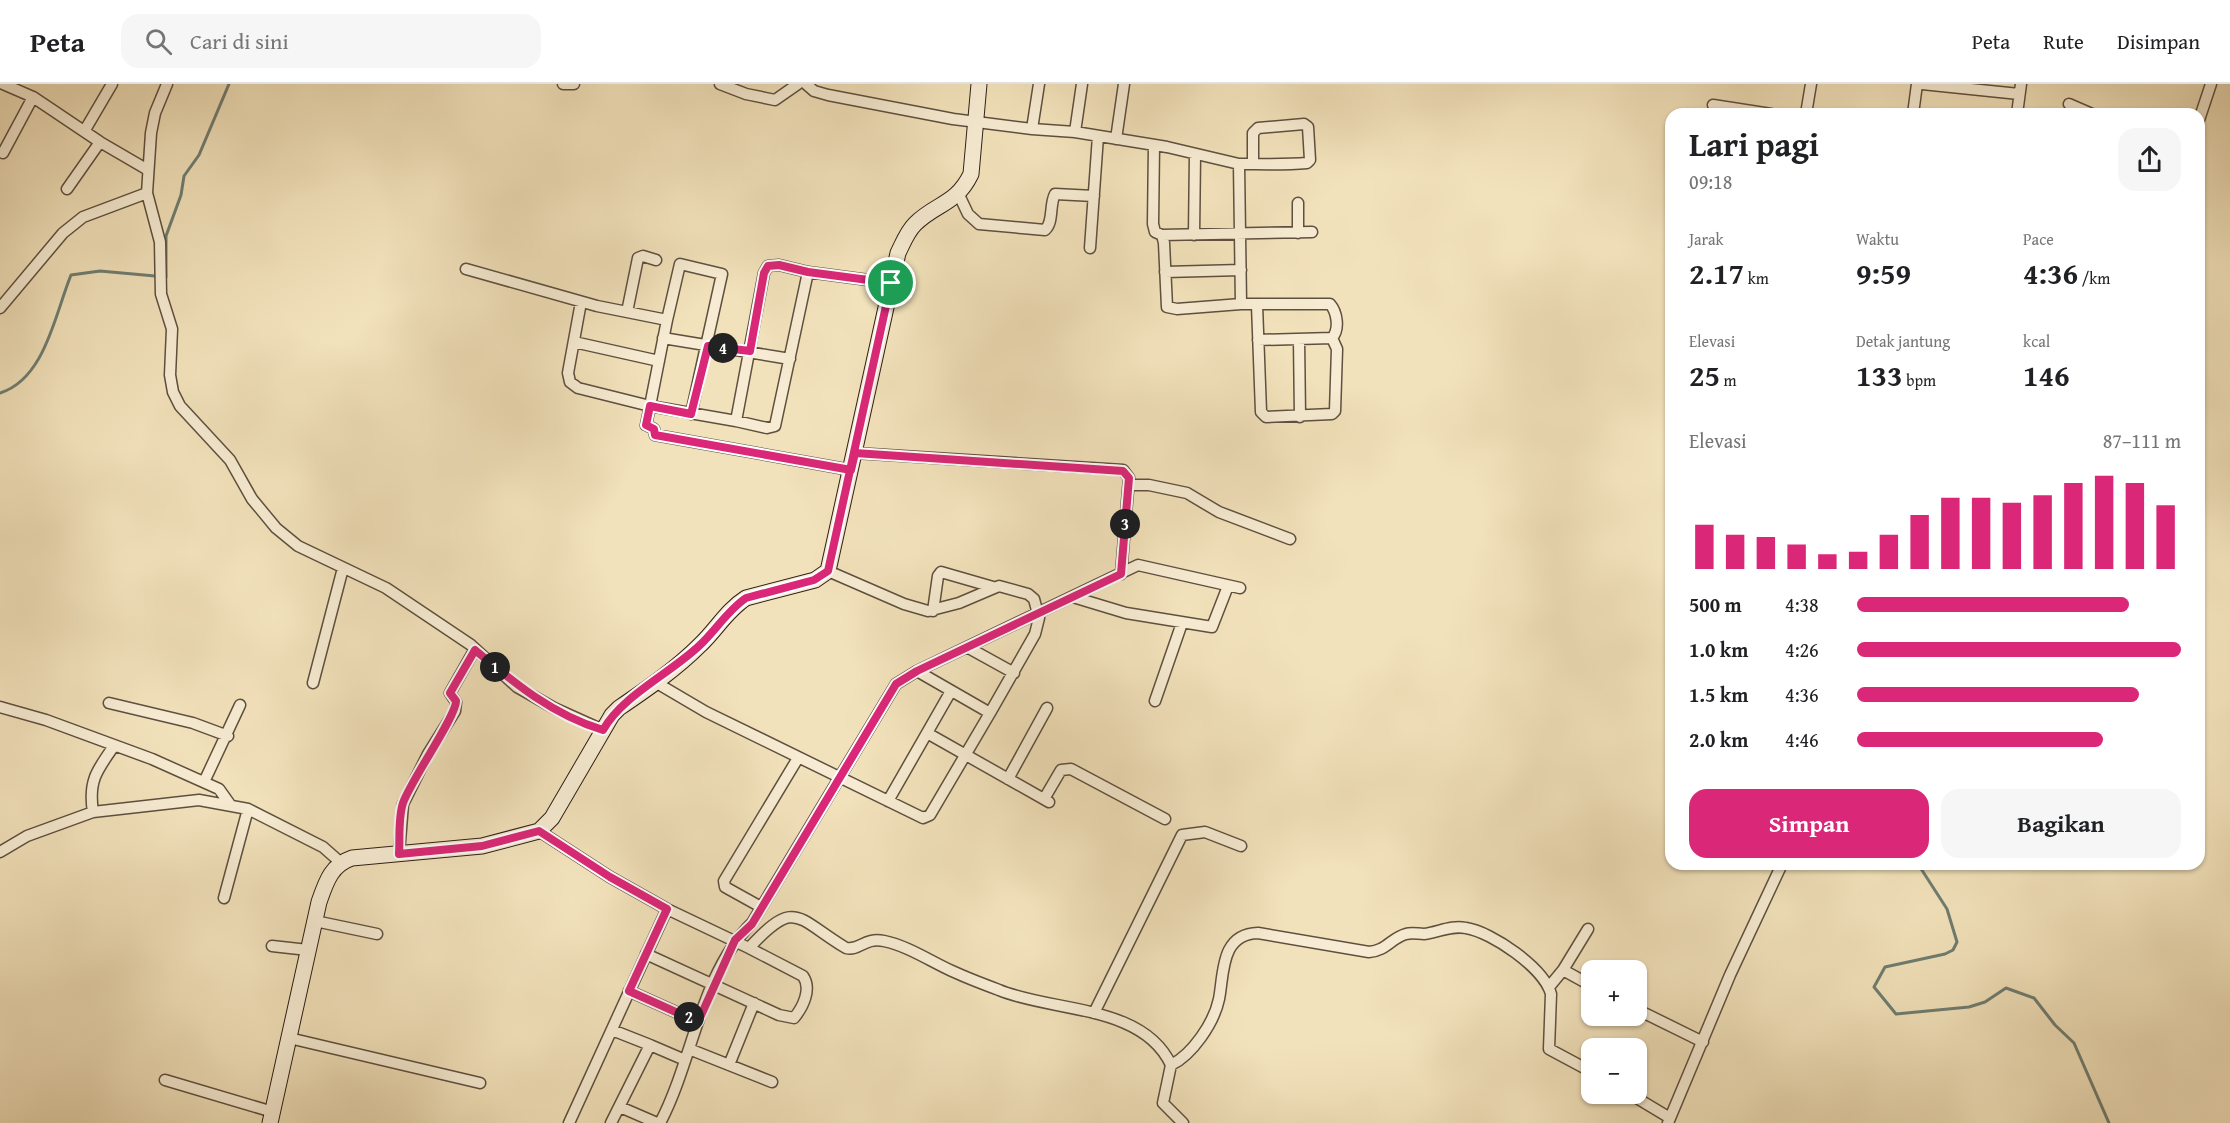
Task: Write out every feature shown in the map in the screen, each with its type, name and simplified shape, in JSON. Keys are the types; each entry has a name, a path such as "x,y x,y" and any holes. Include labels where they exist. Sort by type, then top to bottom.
{"street":[{"path":"3,84 33,97 100,142 148,170"},
{"path":"85,130 112,84"},
{"path":"166,84 155,113 147,193 160,242 161,294 172,325 170,375 173,392 180,406 230,460 252,499 276,528 298,546 386,588 415,609 448,628 518,687 554,708 603,730"},
{"path":"563,84 574,84"},
{"path":"720,84 746,94 775,99 798,84"},
{"path":"806,84 814,91 828,95 975,122 1075,132 1154,145 1239,164 1253,164 1308,162 1308,127 1304,124 1258,128 1253,133 1253,164"},
{"path":"165,1080 272,1118 315,921 326,882 340,862 352,858 482,846 539,831 552,818 603,730 619,708 701,644 736,605 746,598 814,580 828,571 898,253 913,226 959,195 971,174 979,84"},
{"path":"1032,129 1039,84"},
{"path":"1075,132 1082,84"},
{"path":"1116,139 1124,84"},
{"path":"1807,108 1811,84"},
{"path":"1914,108 1919,84 2020,89 2018,108"},
{"path":"2203,108 2211,84"},
{"path":"3,153 33,97"},
{"path":"2069,104 2078,108"},
{"path":"1713,105 1733,108"},
{"path":"1090,248 1098,136"},
{"path":"67,189 100,142"},
{"path":"1154,145 1153,224 1155,232 1162,235 1312,232"},
{"path":"1194,235 1195,154"},
{"path":"1239,164 1241,304"},
{"path":"0,308 63,233 83,217 147,193"},
{"path":"959,195 969,214 979,224 1046,230 1055,194 1094,196"},
{"path":"1298,202 1298,233"},
{"path":"1162,235 1169,308 1241,304 1330,304 1336,317 1337,330 1332,338"},
{"path":"627,312 638,258 643,256 656,260"},
{"path":"691,414 723,276 719,272 680,264 646,425 654,429 655,435 851,470"},
{"path":"736,421 765,270 771,265 779,265 808,272 891,283"},
{"path":"466,269 581,302 667,320"},
{"path":"1165,272 1241,270"},
{"path":"581,302 568,374 570,382 598,394 767,428 775,426 808,272"},
{"path":"1257,305 1262,414 1266,417 1329,416 1335,411 1337,349 1332,338"},
{"path":"663,338 750,351 790,360"},
{"path":"1258,340 1332,338"},
{"path":"1299,339 1300,417"},
{"path":"574,342 659,361"},
{"path":"855,453 1108,468 1126,472 1129,485 1121,574"},
{"path":"1129,485 1149,485 1187,493 1219,512 1290,539"},
{"path":"620,1107 658,1123 698,1022 735,940 752,924 896,684 917,671 1142,565 1240,588"},
{"path":"313,683 343,568"},
{"path":"828,571 904,604 933,611 993,587"},
{"path":"655,682 706,712 921,818 930,815 967,754 1014,673 1039,623 1034,599 1028,594 941,572 938,576 933,611"},
{"path":"1073,597 1126,613 1182,623 1215,626 1228,586"},
{"path":"1155,702 1182,623"},
{"path":"967,647 1014,673"},
{"path":"399,854 403,804 428,753 455,711 456,701 450,693 475,650"},
{"path":"917,671 990,713"},
{"path":"888,801 951,691"},
{"path":"109,702 193,723 228,736"},
{"path":"204,782 228,736 240,705"},
{"path":"0,707 46,720 204,782 222,791 229,803"},
{"path":"1008,779 1047,708"},
{"path":"927,733 1047,801 1060,770 1071,769 1165,819"},
{"path":"93,812 90,790 93,780 114,746"},
{"path":"761,907 725,887 724,881 798,758"},
{"path":"0,852 27,836 93,812 187,800 229,803 248,809 323,847 340,862"},
{"path":"224,898 248,809"},
{"path":"539,831 610,877 667,909 735,940 803,976 807,982 806,997 794,1018 779,1015 646,954"},
{"path":"1094,1013 1182,835 1205,832 1241,846"},
{"path":"1645,1104 1669,1120 1730,975 1779,870"},
{"path":"569,1123 667,909"},
{"path":"749,948 783,917 794,916 846,948 854,948 871,940 896,944 1001,991 1094,1013 1125,1024 1150,1038 1163,1051 1170,1065 1163,1103 1183,1123"},
{"path":"315,921 377,934"},
{"path":"1170,1065 1184,1058 1195,1047 1216,1006 1221,971 1230,949 1241,938 1252,933 1379,952 1408,933 1424,934 1457,927 1489,935 1531,966 1549,987 1552,1006 1548,1047 1551,1052 1581,1067"},
{"path":"1549,987 1563,970 1588,929"},
{"path":"272,946 308,950"},
{"path":"1563,970 1581,980"},
{"path":"629,991 698,1022"},
{"path":"729,1065 754,1003"},
{"path":"1647,1014 1703,1042"},
{"path":"612,1030 650,1045 729,1065 772,1082"},
{"path":"289,1038 480,1083"},
{"path":"611,1123 650,1045"}],"waterway":[{"path":"0,393 15,386 38,360 71,275 100,271 166,277 166,236 181,195 184,176 199,155 229,84"},
{"path":"1922,870 1947,909 1957,942 1953,950 1945,954 1885,967 1874,987 1896,1014 1969,1007 1985,1002 2006,988 2034,998 2055,1025 2074,1043 2109,1123"}],"route":[{"path":"891,283 808,272 779,265 768,266 764,273 750,351 708,346 691,414 650,406 646,425 654,429 655,435 851,470 855,453 1108,468 1123,471 1129,478 1121,574 917,671 896,684 752,924 735,940 698,1022 629,991 667,909 610,877 539,831 482,846 399,854 403,804 428,753 455,711 456,701 450,693 475,650 518,687 554,708 603,730 619,708 701,644 736,605 746,598 814,580 828,571 855,453 891,283"}]}
